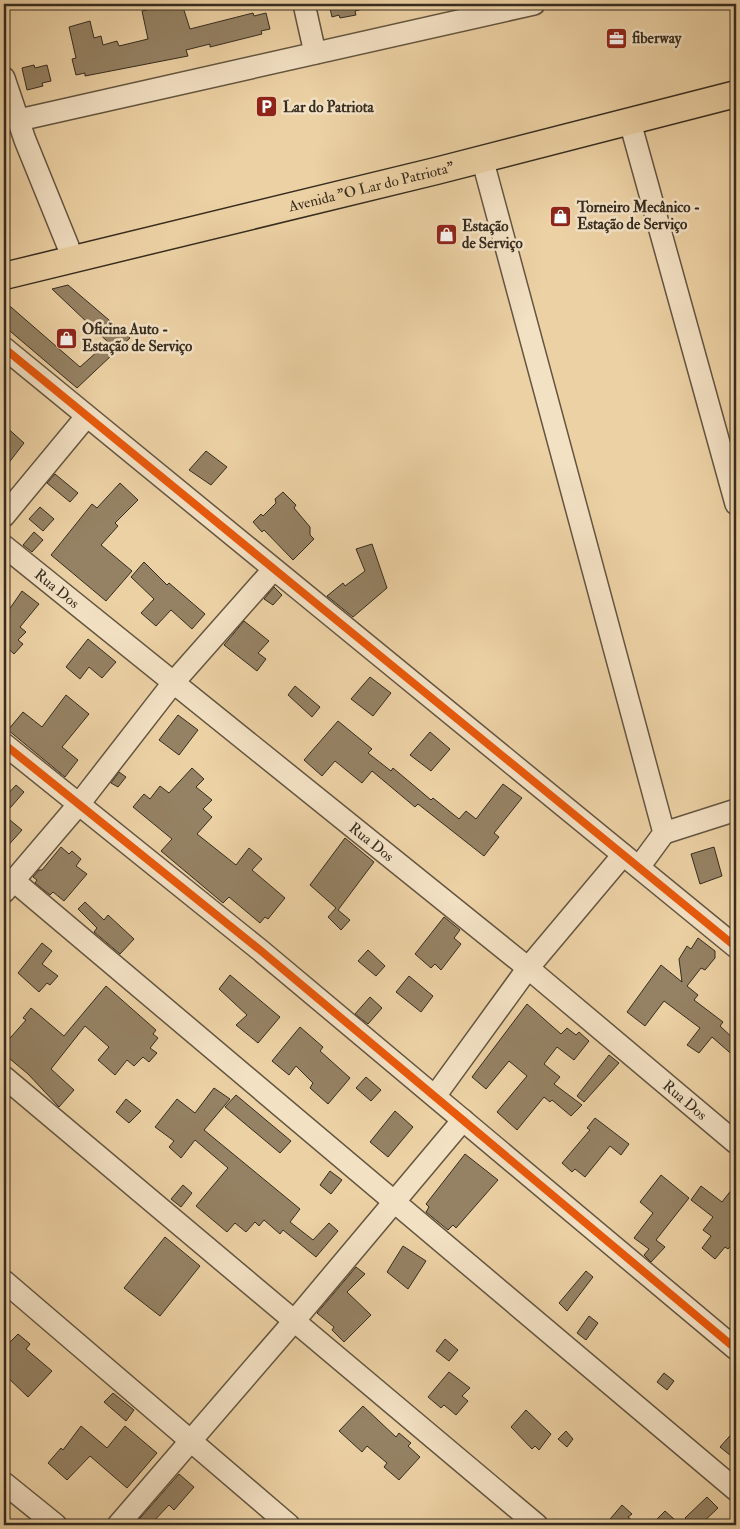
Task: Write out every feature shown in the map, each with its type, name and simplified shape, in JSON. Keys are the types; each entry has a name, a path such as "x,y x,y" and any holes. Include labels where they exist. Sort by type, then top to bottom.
{"main road":[{"name":"Avenida \"O Lar do Patriota\"","path":"4,261 736,80"},
{"name":"Avenida \"O Lar do Patriota\"","path":"4,276 630,122 736,94"}],"street":[{"path":"304,4 316,53"},
{"path":"19,120 534,4"},
{"path":"4,78 68,246"},
{"path":"630,122 736,504"},
{"path":"482,158 664,833"},
{"path":"4,348 272,570 440,703 736,947"},
{"path":"4,516 86,417"},
{"name":"Rua Dos","path":"4,546 528,968 736,1143"},
{"path":"272,570 174,683 79,804 9,886 393,1202 736,1490"},
{"path":"4,744 260,950 736,1348"},
{"path":"435,1096 528,968 631,861 664,833 736,810"},
{"path":"4,1077 537,1525"},
{"path":"118,1525 295,1320 463,1120"},
{"path":"4,1281 289,1525"},
{"path":"4,1483 56,1525"}],"building":[{"path":"172,4 182,4 190,29 253,13 254,16 266,13 270,29 261,31 262,34 210,47 210,44 186,50 188,56 85,76 85,73 76,75 72,59 76,58 69,27 90,21 94,38 101,36 103,45 117,41 119,46 148,39 142,11"},
{"path":"329,4 366,4 367,8 355,11 356,15 340,18 339,15 332,17"},
{"path":"34,65 35,68 47,65 51,81 42,83 43,86 27,90 22,68"},
{"path":"68,285 130,338 77,388 4,326 4,301 80,367 108,342 52,289"},
{"path":"4,425 24,443 4,469"},
{"path":"206,451 227,467 211,485 189,470"},
{"path":"55,474 78,493 70,502 47,483"},
{"path":"120,483 138,500 115,523 118,526 101,545 132,571 106,601 51,555 92,504 97,508"},
{"path":"283,492 296,505 294,508 310,527 310,535 314,539 293,560 264,530 262,532 253,522 261,514 263,516 276,503 275,499"},
{"path":"40,507 54,519 43,531 29,519"},
{"path":"34,532 43,540 32,552 23,545"},
{"path":"372,544 387,588 353,617 327,596 343,583 345,586 365,571 356,549"},
{"path":"144,562 167,585 169,583 205,614 192,629 171,610 156,626 141,613 154,599 131,577"},
{"path":"274,587 282,595 273,605 264,599"},
{"path":"22,591 39,604 20,627 26,632 18,640 23,644 14,654 4,645 4,617"},
{"path":"244,621 269,641 258,653 266,659 257,671 224,645"},
{"path":"88,639 116,662 102,678 89,667 80,679 66,667"},
{"path":"370,677 391,693 373,716 351,699"},
{"path":"295,686 320,707 312,717 288,695"},
{"path":"66,695 89,714 62,747 78,760 65,777 8,730 23,712 42,727"},
{"path":"178,715 198,730 179,755 159,740"},
{"path":"338,721 372,749 368,753 391,771 393,768 431,800 433,798 459,819 466,811 476,819 503,784 522,798 494,833 499,837 484,856 418,804 415,807 372,771 362,783 335,761 322,776 304,760"},
{"path":"430,732 450,749 431,771 410,755"},
{"path":"192,768 204,779 196,787 212,800 203,809 212,817 197,834 236,865 249,848 262,859 252,870 285,898 268,919 265,917 260,923 229,897 223,903 161,851 172,839 133,807 144,794 150,799 160,786 169,793"},
{"path":"119,772 126,777 118,787 111,783"},
{"path":"16,785 24,792 4,815 4,798"},
{"path":"4,815 22,830 4,850"},
{"path":"345,838 374,862 338,910 350,920 341,930 328,917 336,908 310,885"},
{"path":"61,847 69,854 72,851 81,859 76,866 87,874 64,901 53,892 50,895 35,883 37,880 33,877 39,870 42,870"},
{"path":"714,847 722,876 700,884 691,854"},
{"path":"85,902 104,920 108,915 134,939 120,954 94,932 97,928 78,909"},
{"path":"444,917 460,930 454,938 461,944 441,970 435,964 431,968 415,954"},
{"path":"698,938 715,951 715,958 705,970 701,968 687,986 698,995 694,1000 723,1022 720,1026 736,1041 736,1058 712,1037 699,1053 687,1045 700,1028 664,1001 645,1026 627,1012 661,965 682,982 679,959 687,946 691,949"},
{"path":"42,943 52,951 42,964 58,976 50,985 47,983 39,992 18,973"},
{"path":"368,950 385,966 376,976 358,961"},
{"path":"230,975 280,1017 258,1043 236,1025 247,1015 219,989"},
{"path":"409,976 433,996 421,1012 396,992"},
{"path":"106,986 156,1030 153,1034 158,1038 150,1048 157,1053 149,1062 143,1057 134,1066 127,1060 115,1075 98,1060 109,1047 85,1026 51,1069 74,1090 59,1107 28,1074 4,1054 4,1045 26,1020 23,1018 31,1008 64,1036"},
{"path":"370,997 382,1008 368,1024 355,1014"},
{"path":"527,1004 561,1034 567,1028 576,1035 579,1032 589,1041 574,1060 557,1047 544,1064 560,1077 554,1084 582,1105 571,1116 552,1100 550,1102 544,1097 517,1130 497,1112 527,1076 509,1061 486,1089 472,1077"},
{"path":"300,1027 323,1047 320,1051 350,1078 328,1104 310,1088 313,1083 296,1066 289,1075 272,1061"},
{"path":"609,1055 619,1063 584,1102 577,1096"},
{"path":"366,1077 381,1090 371,1101 356,1088"},
{"path":"214,1088 230,1099 204,1130 300,1209 290,1222 313,1240 329,1223 338,1231 316,1257 283,1230 280,1234 264,1220 259,1226 255,1222 246,1232 235,1223 227,1232 196,1206 228,1168 195,1140 181,1158 169,1147 174,1141 155,1127 177,1099 195,1113"},
{"path":"236,1095 291,1141 280,1153 225,1107"},
{"path":"126,1099 141,1111 129,1123 116,1112"},
{"path":"395,1111 413,1127 388,1157 370,1142"},
{"path":"595,1118 629,1144 621,1155 610,1146 585,1177 575,1169 572,1172 562,1163 590,1130 587,1128"},
{"path":"465,1154 498,1180 456,1228 453,1225 448,1230 426,1212 429,1207 426,1204"},
{"path":"330,1171 342,1180 331,1194 320,1185"},
{"path":"661,1175 689,1198 656,1240 665,1247 651,1262 644,1255 649,1249 634,1238 653,1213 640,1202"},
{"path":"736,1184 736,1240 728,1249 725,1247 715,1259 702,1248 711,1236 703,1230 713,1217 691,1200 701,1186 722,1202"},
{"path":"183,1185 192,1193 181,1207 171,1199"},
{"path":"165,1237 200,1266 160,1316 124,1288"},
{"path":"403,1246 426,1261 408,1289 387,1272"},
{"path":"356,1267 365,1274 347,1292 371,1315 344,1342 332,1330 334,1327 317,1313"},
{"path":"586,1271 593,1277 567,1311 559,1303"},
{"path":"589,1316 598,1323 586,1340 577,1333"},
{"path":"18,1334 30,1344 26,1349 52,1371 28,1397 4,1374 4,1348"},
{"path":"445,1339 458,1350 449,1361 436,1351"},
{"path":"449,1372 470,1388 462,1396 468,1401 456,1415 444,1405 441,1408 428,1397"},
{"path":"664,1373 674,1381 667,1390 657,1382"},
{"path":"113,1393 134,1410 126,1421 104,1402"},
{"path":"363,1406 396,1437 399,1433 411,1443 408,1446 420,1457 399,1480 384,1467 387,1463 367,1446 362,1452 339,1431"},
{"path":"526,1410 551,1434 539,1450 535,1446 532,1449 511,1427"},
{"path":"81,1426 107,1448 125,1426 157,1453 127,1488 90,1456 67,1480 48,1463 61,1448 63,1450"},
{"path":"736,1429 736,1460 720,1447"},
{"path":"566,1431 573,1439 567,1447 558,1439"},
{"path":"179,1474 194,1487 174,1510 169,1505 150,1525 134,1525"},
{"path":"707,1497 718,1508 700,1525 692,1525 685,1518"},
{"path":"622,1505 632,1514 628,1517 638,1525 605,1525"},
{"path":"665,1511 674,1519 668,1525 663,1525 656,1520"}],"cycle path":[{"path":"4,348 736,947"},
{"path":"4,744 260,950 736,1349"}],"place":[{"name":"fiberway","path":"616,38"},
{"name":"Lar do Patriota","path":"267,107"},
{"name":"Torneiro Mecânico - Estação de Serviço","path":"561,216"},
{"name":"Estação de Serviço","path":"446,235"},
{"name":"Oficina Auto - Estação de Serviço","path":"66,338"}]}
